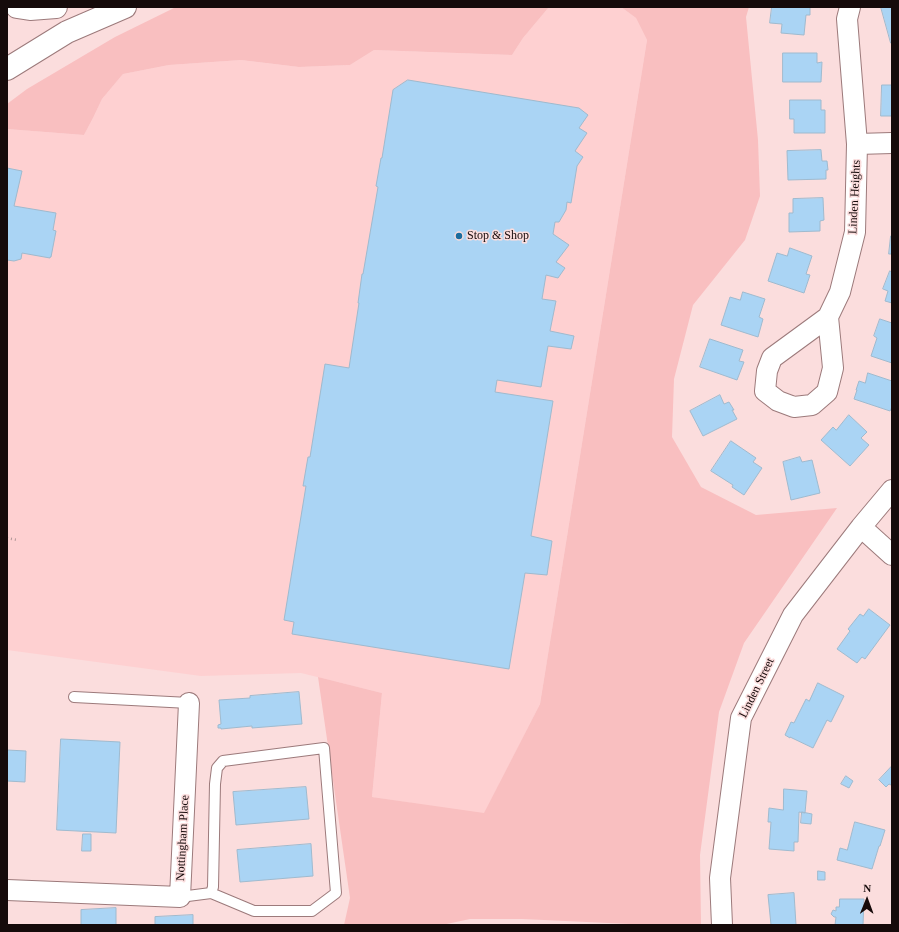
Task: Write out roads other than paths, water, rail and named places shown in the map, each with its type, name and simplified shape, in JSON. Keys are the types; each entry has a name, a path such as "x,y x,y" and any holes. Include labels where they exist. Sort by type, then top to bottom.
{"highway":[{"path":"16,7 30,9 56,7"},
{"path":"7,69 67,32 125,7"}],"street":[{"name":"Linden Heights","path":"828,318 840,292 855,232 857,144 847,19 850,7"},
{"name":"Linden Heights","path":"857,144 892,143"},
{"name":"Linden Street","path":"722,925 720,878 740,718 793,615 861,527 892,490"},
{"path":"861,527 892,555"},
{"name":"Nottingham Place","path":"7,890 180,897 189,703"}],"lane":[{"path":"74,697 189,703"},
{"path":"180,897 211,893 254,911 312,911 336,893 324,748 223,761 220,764 217,768 215,784 213,887 211,893"}],"place":[{"name":"Stop & Shop","path":"459,236"}]}
